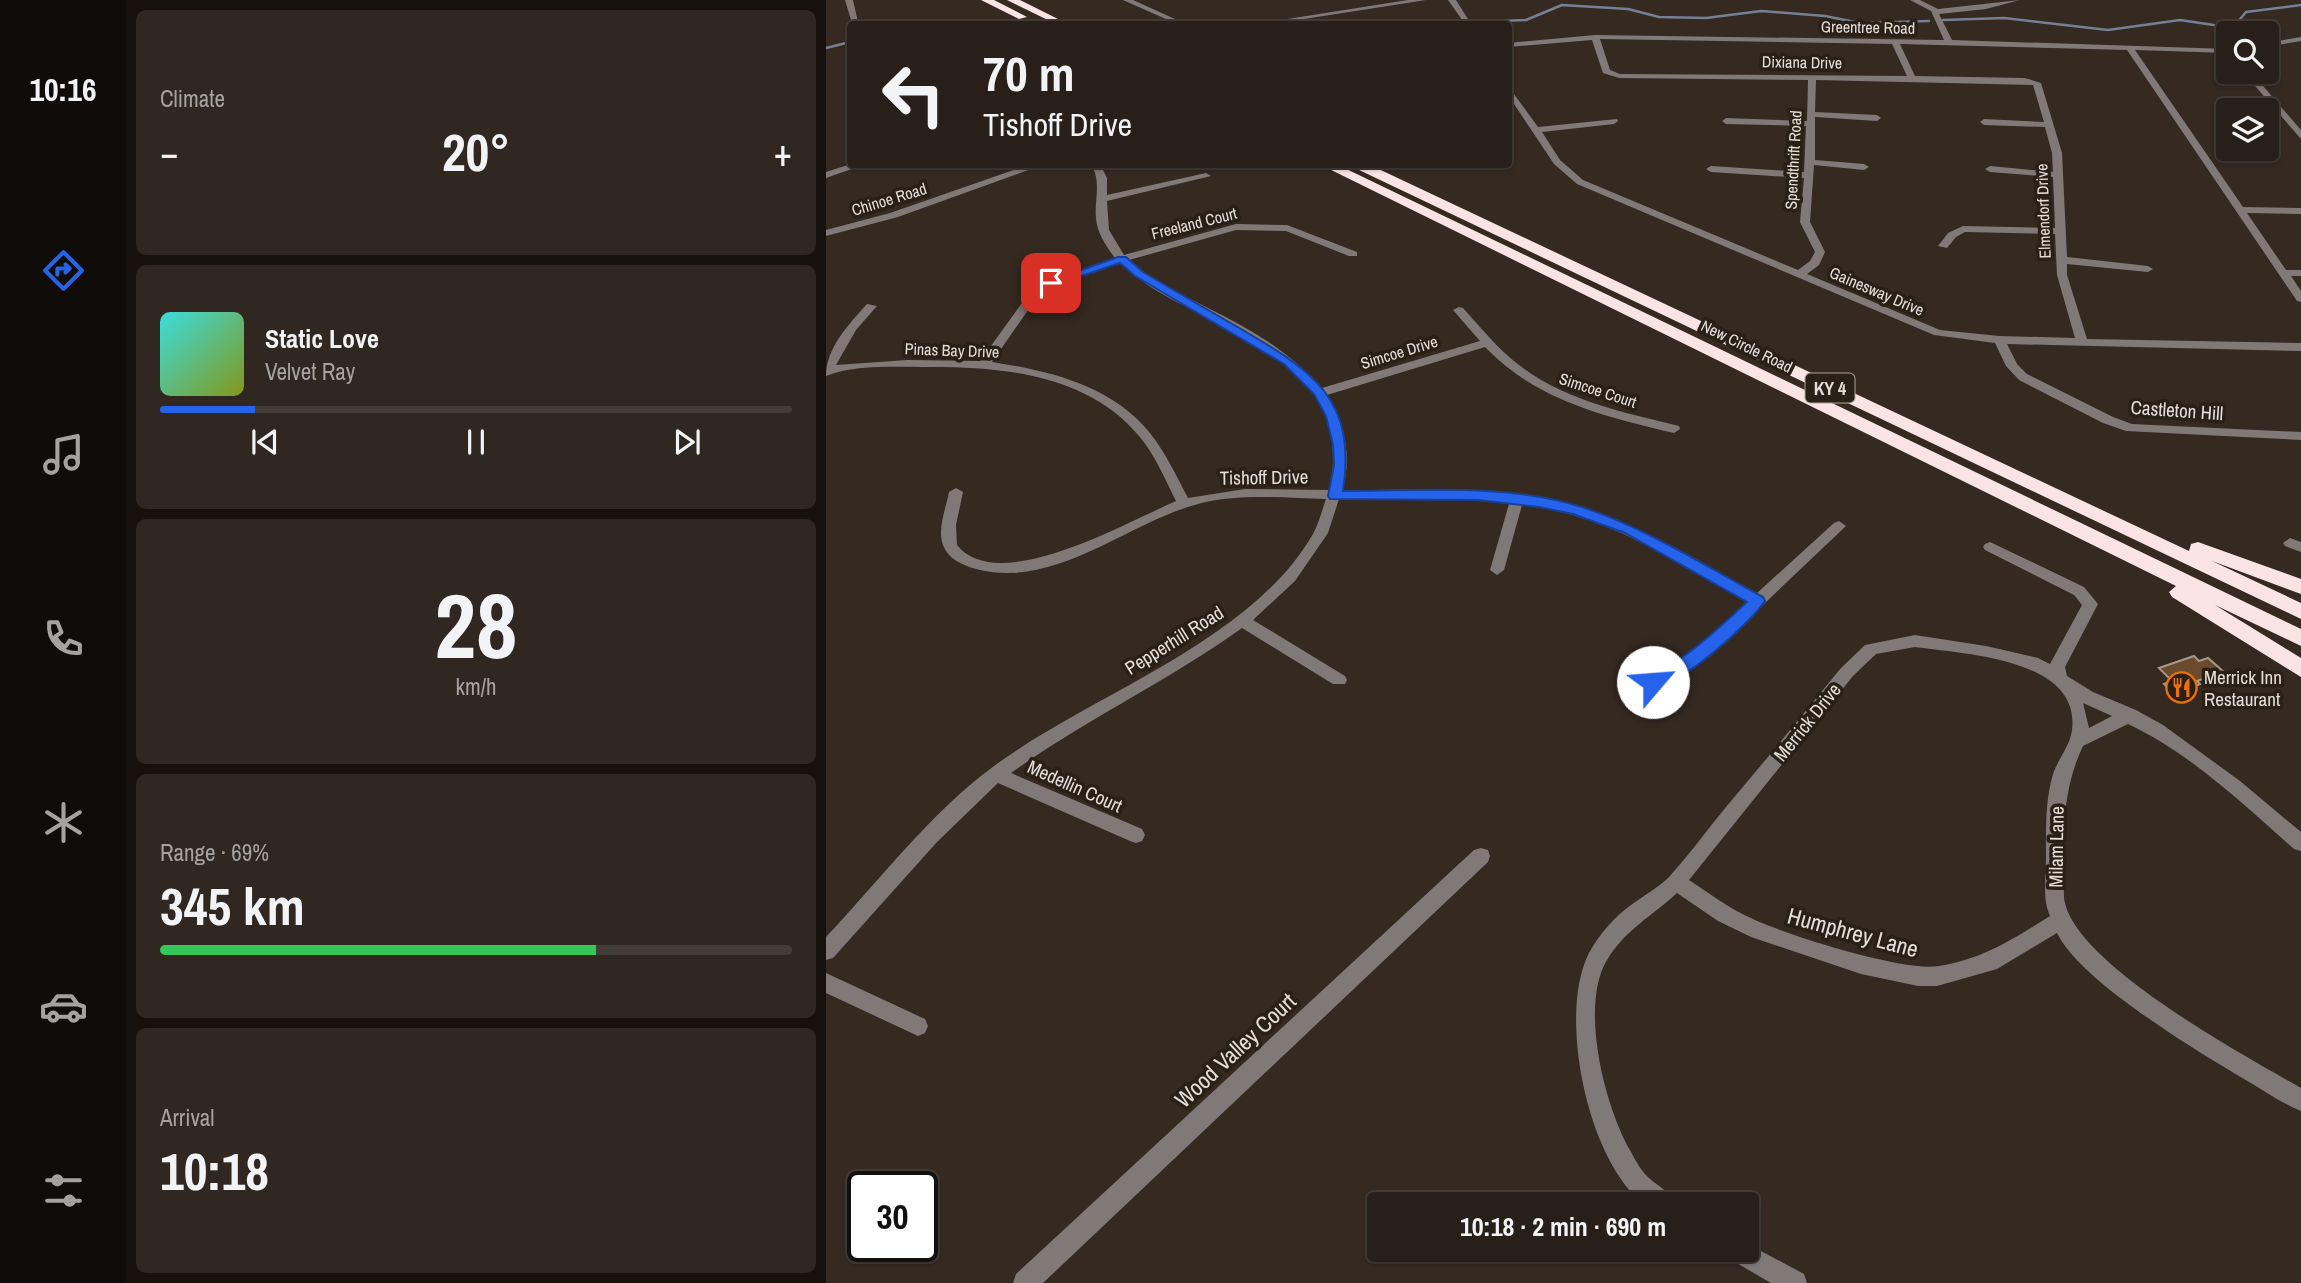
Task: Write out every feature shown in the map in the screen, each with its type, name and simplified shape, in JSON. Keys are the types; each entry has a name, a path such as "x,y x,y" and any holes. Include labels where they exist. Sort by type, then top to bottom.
{"highway":[{"path":"986,0 1031,21"},
{"path":"1012,0 1057,21"},
{"name":"New Circle Road","path":"1333,168 2301,638"},
{"name":"New Circle Road","path":"1367,168 2301,612"},
{"path":"1854,400 2157,533 2301,587"},
{"path":"1990,488 2119,557 2301,669"}],"street":[{"path":"849,0 855,20"},
{"path":"1131,2 1146,0"},
{"path":"1280,21 1422,0"},
{"path":"1452,0 1466,21"},
{"path":"1914,0 1936,11 1986,7 2016,0"},
{"path":"1131,2 1175,21"},
{"path":"1936,11 1933,13 1949,42"},
{"name":"Greentree Road","path":"1512,44 1595,37 1949,42 2216,51"},
{"name":"Dixiana Drive","path":"1595,37 1605,69 1613,75 1911,77 2034,81"},
{"path":"2279,43 2301,39"},
{"path":"1895,41 1911,77"},
{"path":"2130,48 2301,299"},
{"name":"Spendthrift Road","path":"1799,274 1815,263 1820,252 1805,222 1810,162 1812,76"},
{"name":"Elmendorf Drive","path":"2034,81 2038,84 2057,153 2062,275 2082,342"},
{"path":"2257,84 2301,136"},
{"name":"Gainesway Drive","path":"1512,94 1562,169 1580,182 1938,333 1999,340 2301,347"},
{"path":"1726,121 1877,118"},
{"path":"1536,130 1614,121"},
{"path":"1984,122 2051,125"},
{"path":"1810,162 1864,167"},
{"path":"826,175 849,168"},
{"name":"Chinoe Road","path":"826,233 884,218 1029,168"},
{"name":"Pepperhill Road","path":"826,951 951,818 997,775 1045,739 1192,657 1242,621 1283,582 1306,554 1325,522 1335,496 1340,445 1332,416 1320,393 1288,361 1139,274 1122,259 1102,225 1104,182 1098,168"},
{"path":"1711,169 1808,175"},
{"path":"1990,169 2058,175"},
{"path":"1104,199 1206,176"},
{"path":"2239,210 2301,211"},
{"name":"Freeland Court","path":"985,363 1031,298 1042,288 1063,278 1222,229 1258,226 1302,232 1353,254"},
{"path":"1943,246 1952,235 1964,229 2059,231"},
{"path":"2062,260 2148,269"},
{"path":"2283,273 2301,273"},
{"path":"827,370 851,329 870,306"},
{"name":"Simcoe Court","path":"1458,310 1520,373 1556,394 1575,402 1674,429"},
{"name":"Castleton Hill","path":"1999,340 2012,366 2023,377 2120,424 2151,429 2301,436"},
{"name":"Simcoe Drive","path":"1320,393 1488,342"},
{"name":"Pinas Bay Drive","path":"827,370 918,362 985,363 1076,386 1115,408 1138,427 1151,443 1184,504"},
{"name":"Tishoff Drive","path":"956,492 948,536 950,545 962,558 978,566 998,569 1026,567 1059,557 1184,504 1231,494 1478,496 1517,499 1576,510 1630,530 1758,601"},
{"path":"1497,570 1517,499"},
{"path":"1653,682 1682,668 1702,653 1839,526"},
{"path":"1990,547 2079,591 2088,600 2090,608 2057,667 2063,682"},
{"path":"1242,621 1339,680"},
{"name":"Merrick Drive","path":"1650,1192 1632,1176 1612,1142 1600,1107 1592,1070 1586,1012 1588,982 1595,962 1605,946 1632,916 1665,894 1676,882 1847,672 1871,649 1892,643 1930,642 2038,664 2087,697 2130,715 2190,753 2301,843"},
{"name":"Milam Lane","path":"2059,921 2055,904 2054,807 2063,771 2080,730 2079,711 2074,697 2063,682"},
{"path":"2076,742 2130,715"},
{"name":"Medellin Court","path":"997,775 1136,835"},
{"name":"Wood Valley Court","path":"1028,1282 1481,856"},
{"name":"Humphrey Lane","path":"1676,882 1725,915 1751,928 1861,964 1918,976 1937,976 1997,960 2059,921"},
{"path":"2059,921 2077,944 2118,982 2301,1100"},
{"path":"826,983 918,1026"},
{"path":"1757,1262 1795,1283"}],"building":[{"name":"Merrick Inn Restaurant","path":"2194,656 2199,661 2208,658 2224,672 2197,681 2200,684 2173,694 2164,684 2172,681 2159,668"}],"waterway":[{"path":"1500,21 1526,20 1562,5 1628,9 1659,17 1706,18 1761,11 1825,16 1860,23 1929,21"},
{"path":"1943,20 2004,18 2108,30 2180,20 2227,27 2235,25 2246,12 2301,5"},
{"path":"826,48 847,43"}],"place":[{"name":"Merrick Inn Restaurant","path":"2181,688"}],"route":[{"path":"1051,283 1122,259 1161,288 1288,361 1320,393 1332,416 1340,445 1335,496 1497,497 1576,510 1630,530 1758,601 1702,653 1682,668 1653,682"}]}
